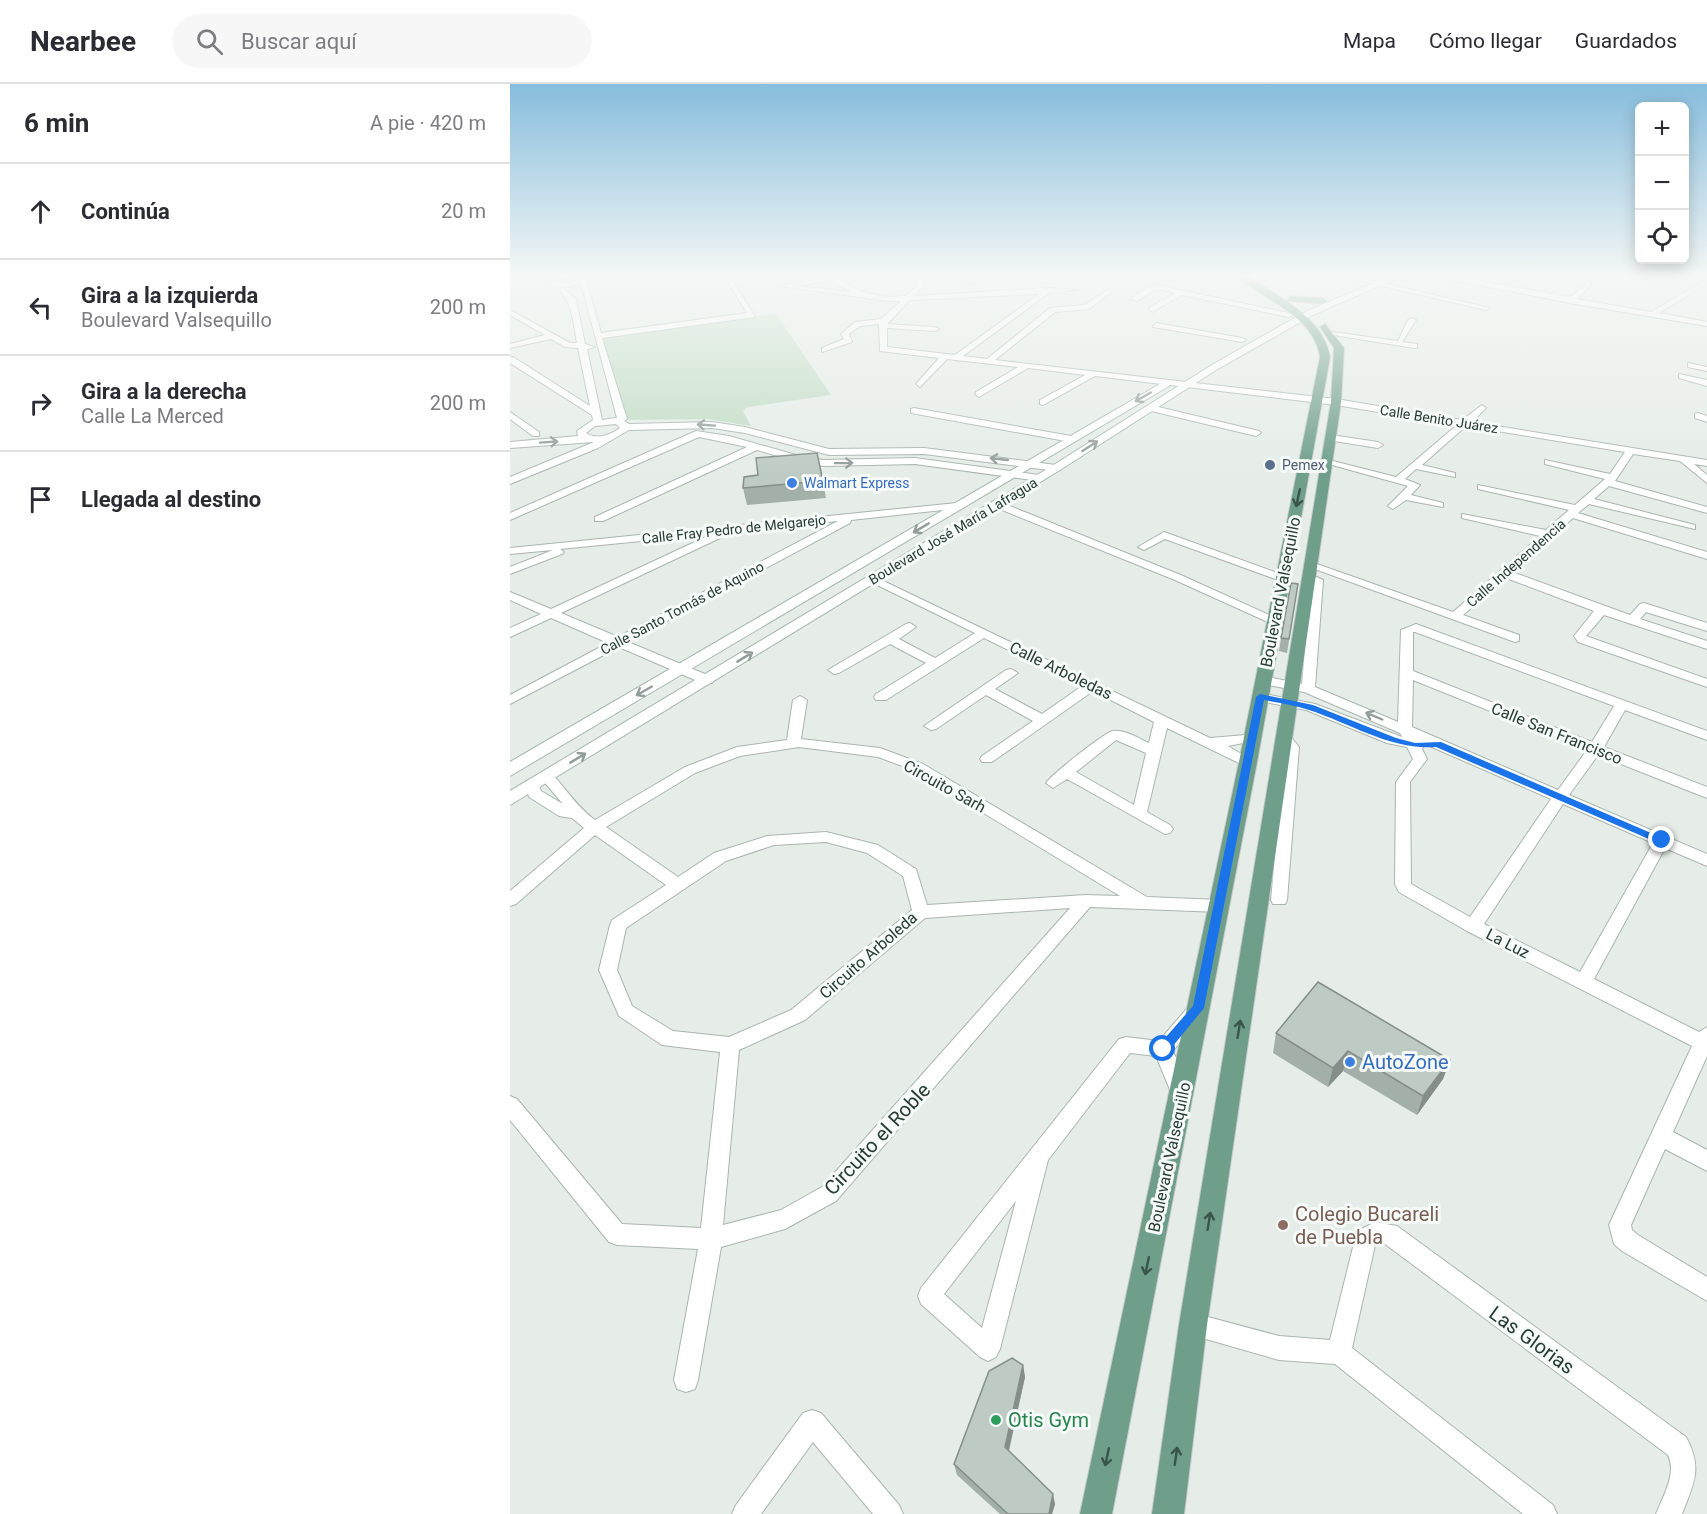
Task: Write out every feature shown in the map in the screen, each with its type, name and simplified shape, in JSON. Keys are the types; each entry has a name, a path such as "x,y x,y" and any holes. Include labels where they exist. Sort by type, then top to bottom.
{"main road":[{"name":"Boulevard José María Lafragua","path":"510,770 1241,341"},
{"name":"Boulevard José María Lafragua","path":"510,799 1056,468 1256,341"},
{"name":"Boulevard Valsequillo","path":"1168,1514 1193,1325 1279,799 1283,736 1296,693 1331,438 1325,347 1320,341"},
{"name":"Boulevard Valsequillo","path":"1096,1514 1220,906 1282,578 1339,348 1335,341"}],"street":[{"path":"510,346 532,341"},
{"path":"560,341 567,345 592,347 603,355"},
{"path":"581,341 597,418"},
{"path":"582,345 594,341"},
{"path":"599,341 622,419 616,435"},
{"path":"825,350 847,341"},
{"name":"Calle Benito Juárez","path":"883,341 883,349 1327,400 1707,463"},
{"path":"958,356 979,341"},
{"path":"990,360 1014,341"},
{"path":"1378,341 1414,346"},
{"path":"920,384 946,355"},
{"path":"510,359 597,418 622,424 692,424 745,430 814,450 839,453 897,450 1031,463 1056,468"},
{"path":"979,394 1028,364"},
{"path":"1692,365 1707,369"},
{"path":"1043,402 1095,373"},
{"path":"1682,376 1707,382"},
{"path":"1150,408 1256,433"},
{"path":"1398,480 1482,408"},
{"path":"914,411 1071,440"},
{"path":"510,416 536,434"},
{"path":"510,436 581,430 597,418"},
{"path":"581,430 581,435 588,438"},
{"path":"729,439 745,430"},
{"path":"510,517 699,434"},
{"path":"513,446 605,438 616,435 699,434 729,439 824,463 890,460 1039,478"},
{"path":"510,481 595,446 605,438"},
{"path":"1331,438 1378,446"},
{"path":"769,450 786,442"},
{"path":"599,519 758,446"},
{"path":"797,458 814,450"},
{"name":"Calle Independencia","path":"1313,573 1455,616 1610,480 1631,450"},
{"path":"954,466 965,456"},
{"path":"1682,458 1707,480"},
{"path":"1328,460 1415,485 1393,506"},
{"path":"1548,462 1707,510"},
{"path":"1415,466 1451,475"},
{"path":"1482,487 1574,511 1707,556"},
{"path":"1404,496 1439,505"},
{"path":"1587,500 1691,527"},
{"path":"996,504 1179,578 1274,620"},
{"name":"Calle Fray Pedro de Melgarejo","path":"510,551 728,531 957,506"},
{"name":"Calle Santo Tomás de Aquino","path":"510,700 855,516"},
{"path":"1466,516 1548,534"},
{"path":"510,633 728,531"},
{"path":"1144,548 1164,535 1200,553 1282,578"},
{"path":"510,571 572,546"},
{"path":"1226,572 1238,564"},
{"path":"1504,573 1602,610 1707,645"},
{"name":"Calle Arboledas","path":"873,579 1162,718 1248,762"},
{"path":"510,596 707,680"},
{"path":"1633,620 1644,607 1707,627"},
{"path":"1602,610 1580,636 1582,639 1707,683"},
{"path":"1455,616 1515,638"},
{"path":"834,670 910,627"},
{"path":"1415,746 1405,729 1407,630 1409,628 1416,628 1707,736"},
{"path":"881,697 984,633"},
{"path":"890,639 935,663"},
{"path":"931,726 1011,673"},
{"name":"Calle San Francisco","path":"1406,673 1707,793"},
{"path":"987,759 1093,685"},
{"path":"1262,688 1296,693 1405,729 1707,860"},
{"path":"986,690 1042,720"},
{"path":"1296,693 1310,707 1392,740 1415,746 1437,744"},
{"path":"793,744 800,700"},
{"path":"1473,926 1596,748 1622,704"},
{"path":"1139,814 1162,718"},
{"path":"1053,783 1113,735 1118,735 1154,751"},
{"path":"1211,742 1231,742 1253,737"},
{"name":"Circuito Sarh","path":"595,827 690,770 737,752 793,744 880,753 918,767 1141,901 1220,906"},
{"name":"La Luz","path":"1415,746 1420,759 1403,782 1403,884 1410,892 1583,982 1706,1041"},
{"path":"1065,772 1165,829"},
{"path":"547,777 571,804 576,814"},
{"path":"532,786 534,793 564,812 576,814 677,885"},
{"path":"1279,799 1285,837 1279,900"},
{"path":"510,900 595,827"},
{"name":"Circuito Arboleda","path":"825,837 872,849 910,873 921,912 798,1015 730,1045 669,1039 625,1011 608,970 618,925 677,885 720,857 773,840 825,837"},
{"path":"1583,982 1662,840"},
{"path":"921,912 1086,900 1141,901"},
{"name":"Circuito el Roble","path":"510,1105 617,1234 711,1239 785,1219 829,1194 1086,900"},
{"path":"1163,1049 1198,1008"},
{"path":"1706,1041 1620,1225 1622,1236 1707,1290"},
{"path":"686,1380 711,1239 730,1045"},
{"path":"1039,1156 988,1349 929,1296 1126,1045 1163,1049"},
{"path":"1163,1049 1182,1097"},
{"path":"1661,1136 1707,1161"},
{"name":"Las Glorias","path":"1339,1353 1366,1239 1375,1233 1389,1234 1677,1446 1684,1456 1686,1466 1669,1514"},
{"path":"1193,1325 1279,1348 1339,1353 1544,1514"},
{"path":"745,1514 812,1422 890,1514"}],"green space":[{"path":"602,341 794,341 831,395 748,407 743,411 751,426 708,419 625,420"}],"building":[{"path":"817,453 823,481 743,488 744,477 758,475 756,458"},
{"path":"1291,583 1298,584 1289,639 1281,638"},
{"path":"1318,982 1450,1060 1423,1096 1348,1051 1333,1068 1276,1033"},
{"name":"Otis Gym","path":"1012,1358 1023,1365 1005,1447 1053,1494 1049,1514 1008,1514 954,1464 989,1371"}],"place":[{"name":"Pemex","path":"1270,465"},
{"name":"Walmart Express","path":"792,483"},
{"name":"AutoZone","path":"1350,1062"},
{"name":"Colegio Bucareli de Puebla","path":"1283,1225"},
{"name":"Otis Gym","path":"996,1420"}],"route":[{"path":"1163,1049 1198,1008 1260,697 1310,707 1392,740 1415,746 1437,744 1662,840"}]}
